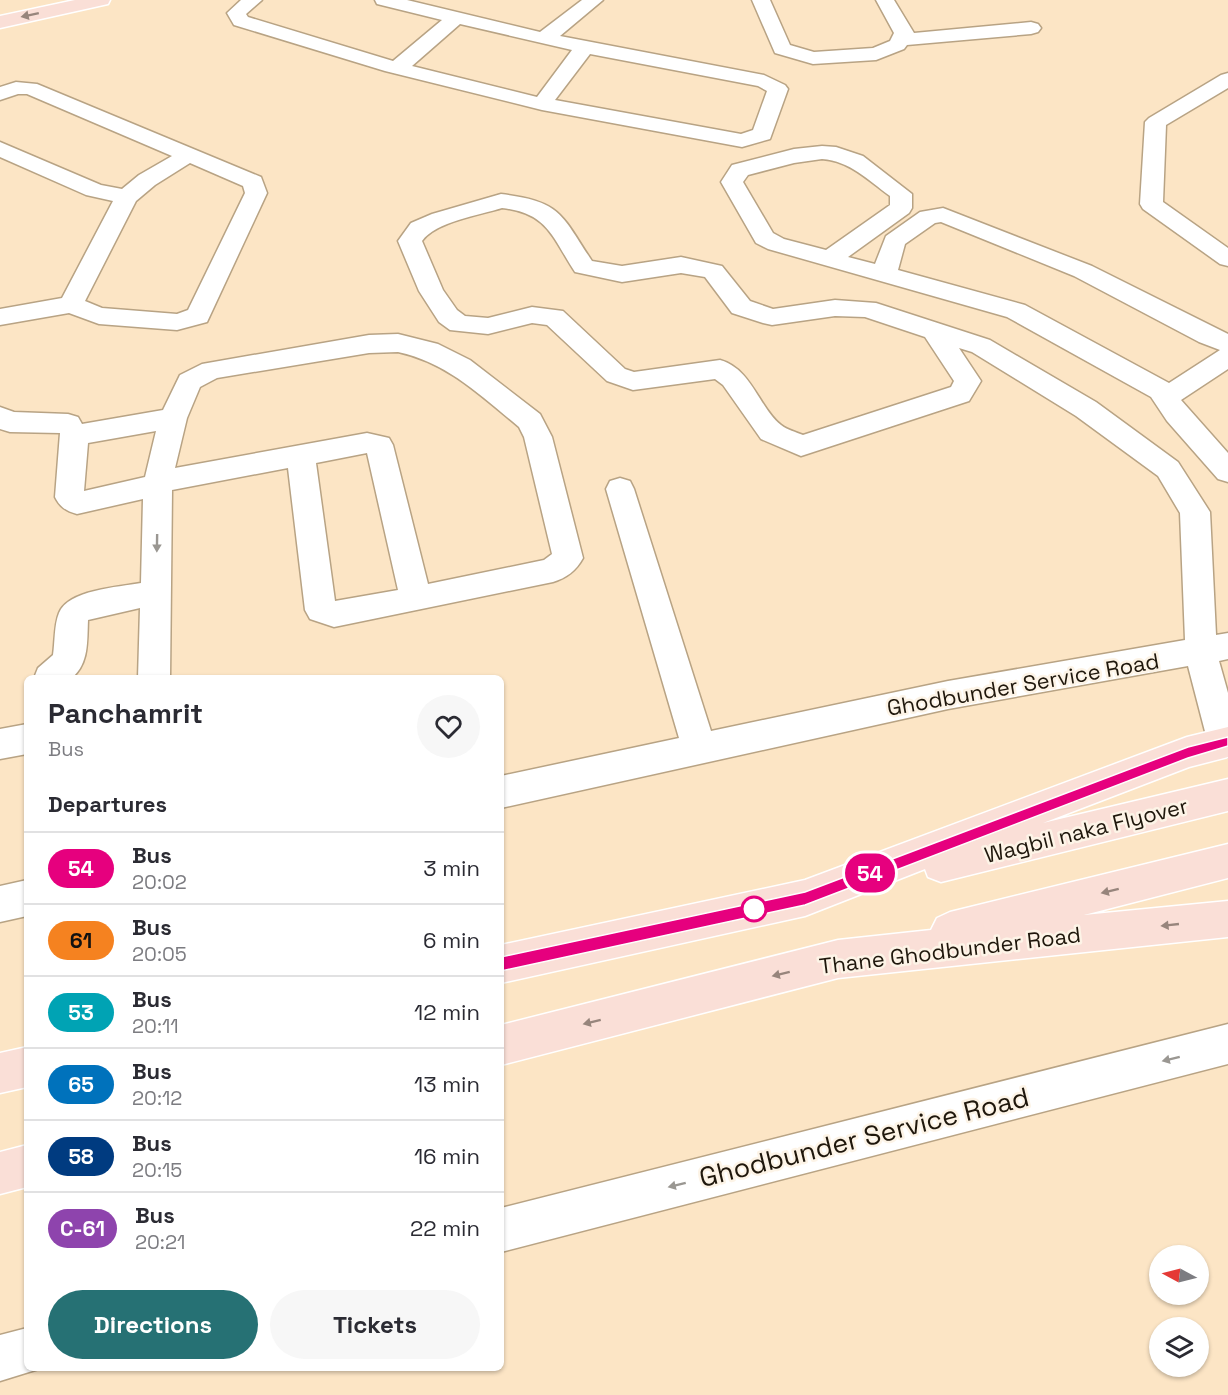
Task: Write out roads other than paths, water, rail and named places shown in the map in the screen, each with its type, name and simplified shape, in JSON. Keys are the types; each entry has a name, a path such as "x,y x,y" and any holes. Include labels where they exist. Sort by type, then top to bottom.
{"main road":[{"path":"0,22 101,0"},
{"path":"504,963 805,898 1188,752 1226,742"},
{"name":"Wagbil naka Flyover","path":"805,898 1228,795"},
{"path":"837,959 1228,861"},
{"name":"Thane Ghodbunder Road","path":"504,1044 837,959 1228,919"},
{"path":"0,1073 24,1068"},
{"path":"0,1173 24,1167"}],"street":[{"path":"253,0 236,13 241,21 397,68 542,104 742,141 762,134 778,89 764,81 544,39 384,0"},
{"path":"544,39 594,0"},
{"path":"760,0 782,49 813,58 876,54 897,45 904,33 885,0"},
{"path":"397,68 456,18"},
{"path":"900,40 1031,28"},
{"path":"542,104 585,47"},
{"path":"1228,79 1156,122 1151,204 1228,260"},
{"path":"0,94 16,88 30,88 253,182 256,193 198,316 177,322 99,316 71,305 0,317"},
{"path":"0,149 94,190 126,197"},
{"path":"829,259 902,208 901,194 859,162 846,156 814,152 740,170 732,182 764,238 776,244 884,275 1016,311 1160,390 1228,472"},
{"path":"71,305 126,197 147,180 188,155"},
{"path":"934,331 968,381 960,394 828,440 801,446 771,432 732,379 720,369 633,381 616,375 554,317 532,315 488,326 459,324 448,316 431,291 410,241 419,228 440,219 501,201 529,204 551,217 584,267 622,274 681,265 714,271 741,307 772,317 835,308 867,309 981,346 1086,409 1168,469 1195,512 1226,742"},
{"path":"884,275 894,241 928,217 943,215 1083,271 1208,336 1228,344"},
{"path":"154,675 158,484 172,418 189,381 212,370 369,344 398,343 429,350 461,366 530,421 538,437 568,558 553,570 334,614 321,610 301,456"},
{"path":"1165,398 1228,357"},
{"path":"0,417 10,422 68,424 75,435 69,497 77,503 158,484 367,443 379,445 416,598"},
{"path":"75,435 172,418"},
{"path":"620,489 699,748"},
{"path":"53,675 69,661 72,615 82,607 156,592"},
{"name":"Ghodbunder Service Road","path":"504,791 948,695 1214,650"},
{"path":"0,744 24,740"},
{"path":"0,904 24,899"},
{"name":"Ghodbunder Service Road","path":"504,1229 1228,1044"},
{"path":"0,1358 24,1352"}]}
